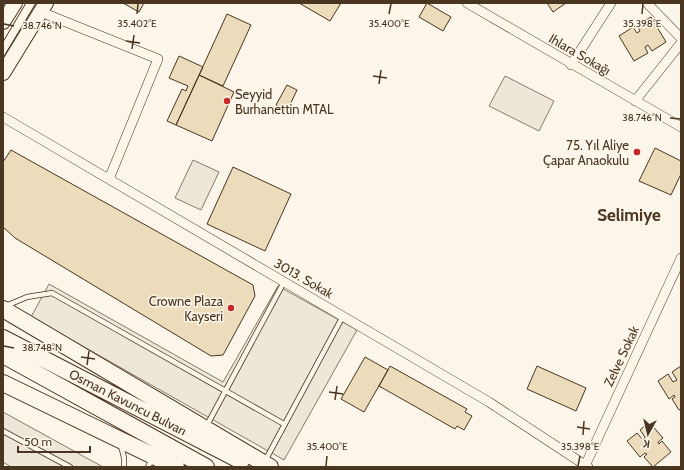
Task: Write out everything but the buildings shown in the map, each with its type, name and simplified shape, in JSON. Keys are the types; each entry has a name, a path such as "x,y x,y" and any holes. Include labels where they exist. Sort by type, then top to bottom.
{"highway":[{"path":"5,305 27,323 205,428 262,465"},
{"name":"Osman Kavuncu Bulvarı","path":"3,338 262,465"},
{"name":"Osman Kavuncu Bulvarı","path":"3,355 206,467"},
{"path":"3,383 120,440 151,462 176,467"}],"main road":[{"path":"3,22 15,3"},
{"path":"3,73 44,8"}],"street":[{"name":"Ihlara Sokağı","path":"467,3 681,127"},
{"path":"571,64 611,3"},
{"path":"647,3 681,38"},
{"path":"44,8 158,59 109,179"},
{"path":"635,101 681,43"},
{"path":"3,129 6,119"},
{"name":"3013. Sokak","path":"6,119 489,402 586,466"},
{"name":"Zelve Sokak","path":"586,466 681,258"}],"lane":[{"path":"205,428 284,282"},
{"path":"5,305 27,297 52,293 284,424"},
{"path":"262,465 343,316"},
{"path":"3,431 70,467"},
{"path":"120,440 124,458 124,467"}],"shaded area":[{"path":"505,76 554,101 539,131 489,106"},
{"path":"193,160 219,172 201,210 175,198"},
{"path":"49,284 223,382 278,286 357,330 284,460 31,317"},
{"path":"3,412 103,467 11,467 3,462"}],"tram line":[{"path":"3,42 26,3"},
{"path":"3,58 36,3"}],"place":[{"name":"Seyyid Burhanettin MTAL","path":"227,101"},
{"name":"75. Yıl Aliye Çapar Anaokulu","path":"637,152"},
{"name":"Crowne Plaza Kayseri","path":"231,308"}],"district":[{"name":"Selimiye","path":"629,215"}]}
